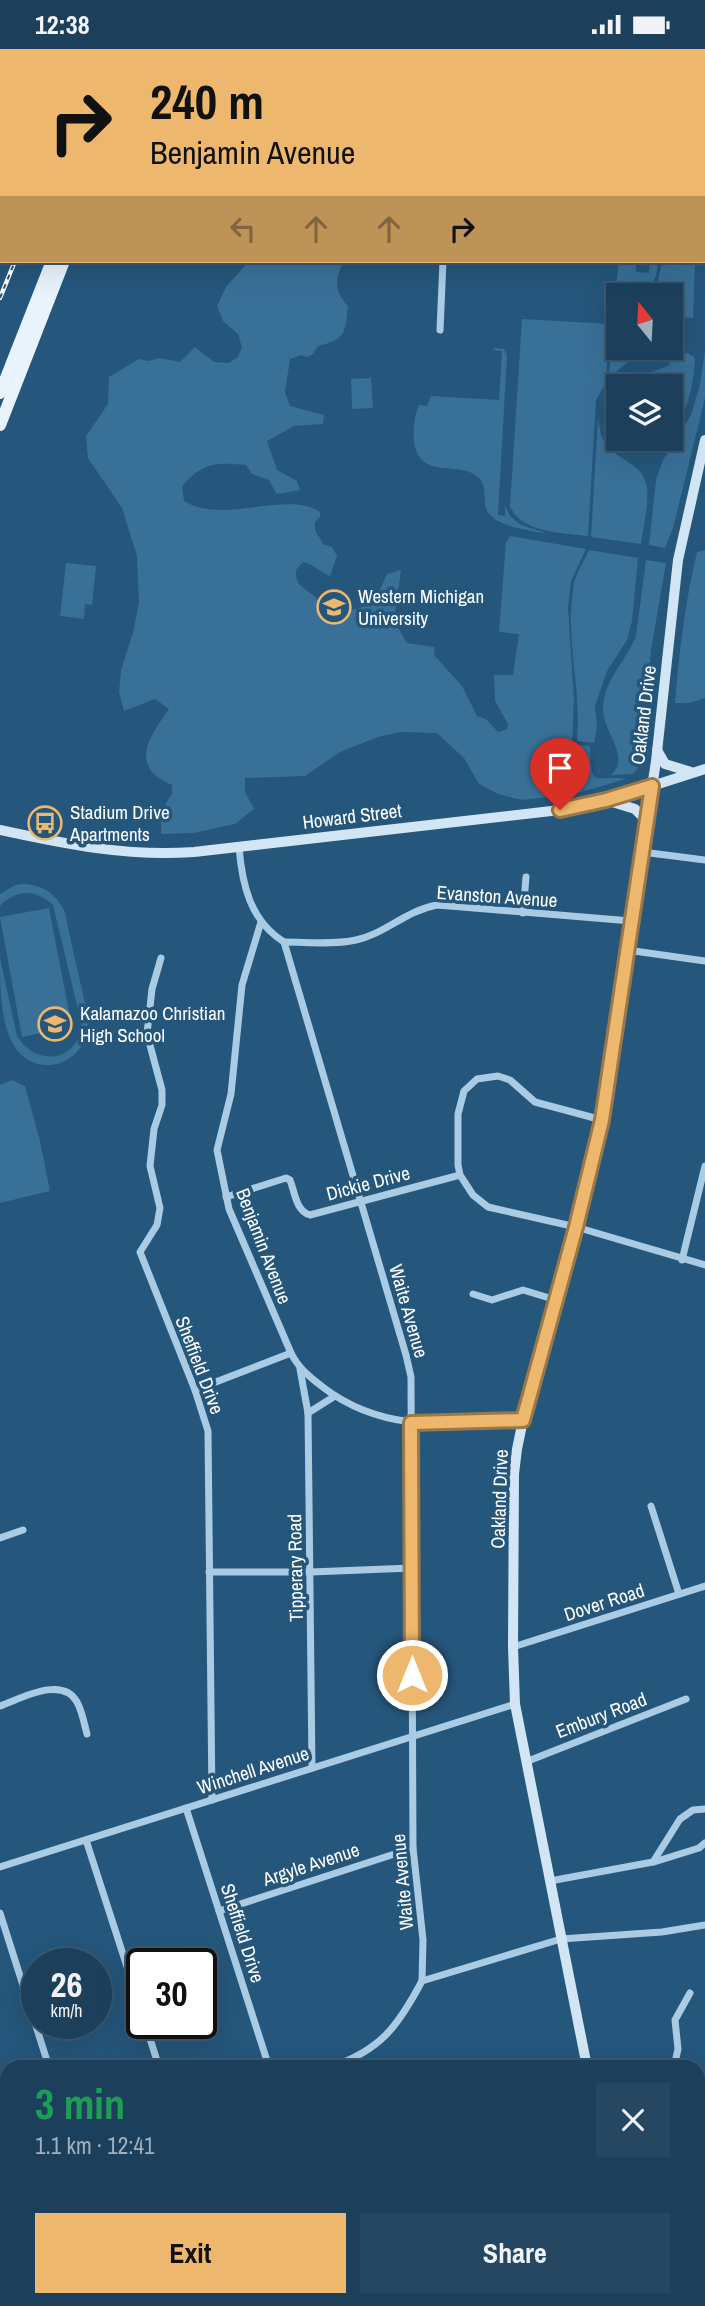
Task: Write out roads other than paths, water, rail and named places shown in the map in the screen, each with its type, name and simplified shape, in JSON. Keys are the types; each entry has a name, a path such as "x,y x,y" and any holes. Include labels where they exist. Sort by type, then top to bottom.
{"main road":[{"path":"0,393 51,263"},
{"path":"0,425 63,263"},
{"name":"Oakland Drive","path":"586,2060 515,1704 514,1474 523,1420 576,1227 602,1120 657,750 678,560 705,440"},
{"path":"657,750 665,764 694,773"},
{"name":"Howard Street","path":"0,830 58,842 141,853 194,852 560,810 606,800 705,769"},
{"path":"606,800 635,809 646,820"}],"street":[{"path":"440,330 443,263"},
{"path":"239,847 245,888 261,922 284,942"},
{"path":"642,852 705,860"},
{"path":"523,913 526,877"},
{"name":"Evanston Avenue","path":"284,942 357,940 421,908 437,905 631,921"},
{"name":"Benjamin Avenue","path":"261,922 242,985 231,1094 217,1150 226,1197 240,1239 291,1353 300,1369 335,1396 369,1413 411,1423 523,1420"},
{"name":"Waite Avenue","path":"284,942 362,1201 411,1377 413,1848 424,1940 422,1980"},
{"path":"627,950 705,961"},
{"name":"Sheffield Drive","path":"161,958 152,989 147,1034 162,1090 162,1105 154,1129 150,1166 160,1208 157,1225 140,1252 195,1389 208,1431 212,1800"},
{"path":"602,1120 535,1101 510,1080 498,1076 477,1079 464,1091 458,1114 460,1175 473,1195 488,1207 576,1227 705,1265"},
{"path":"682,1260 705,1166"},
{"name":"Dickie Drive","path":"226,1197 286,1178 305,1214 317,1214 460,1175"},
{"path":"473,1294 492,1300 523,1290 556,1300"},
{"path":"195,1389 291,1353"},
{"name":"Tipperary Road","path":"300,1369 308,1413 312,1768"},
{"path":"308,1413 335,1396"},
{"path":"651,1506 680,1594"},
{"path":"0,1538 23,1530"},
{"path":"209,1572 412,1568"},
{"name":"Dover Road","path":"513,1647 705,1586"},
{"path":"0,1706 45,1690 64,1691 78,1704 87,1734"},
{"name":"Embury Road","path":"528,1761 686,1699"},
{"name":"Winchell Avenue","path":"0,1867 515,1704"},
{"name":"Sheffield Drive","path":"186,1808 267,2060"},
{"path":"653,1862 680,1819 693,1810 705,1809"},
{"path":"86,1840 126,1964"},
{"path":"550,1881 653,1862 699,1849 705,1843"},
{"name":"Argyle Avenue","path":"219,1911 413,1848"},
{"path":"0,1913 47,2060"},
{"path":"348,2060 364,2053 384,2039 407,2008 422,1980 561,1939 662,1932 705,1925"},
{"path":"676,2060 678,2049 675,2020 690,1993"},
{"path":"150,2039 157,2060"}],"railway":[{"path":"0,298 14,263"}],"place":[{"name":"Western Michigan University","path":"334,607"},
{"name":"Stadium Drive Apartments","path":"45,823"},
{"name":"Kalamazoo Christian High School","path":"55,1024"}]}
